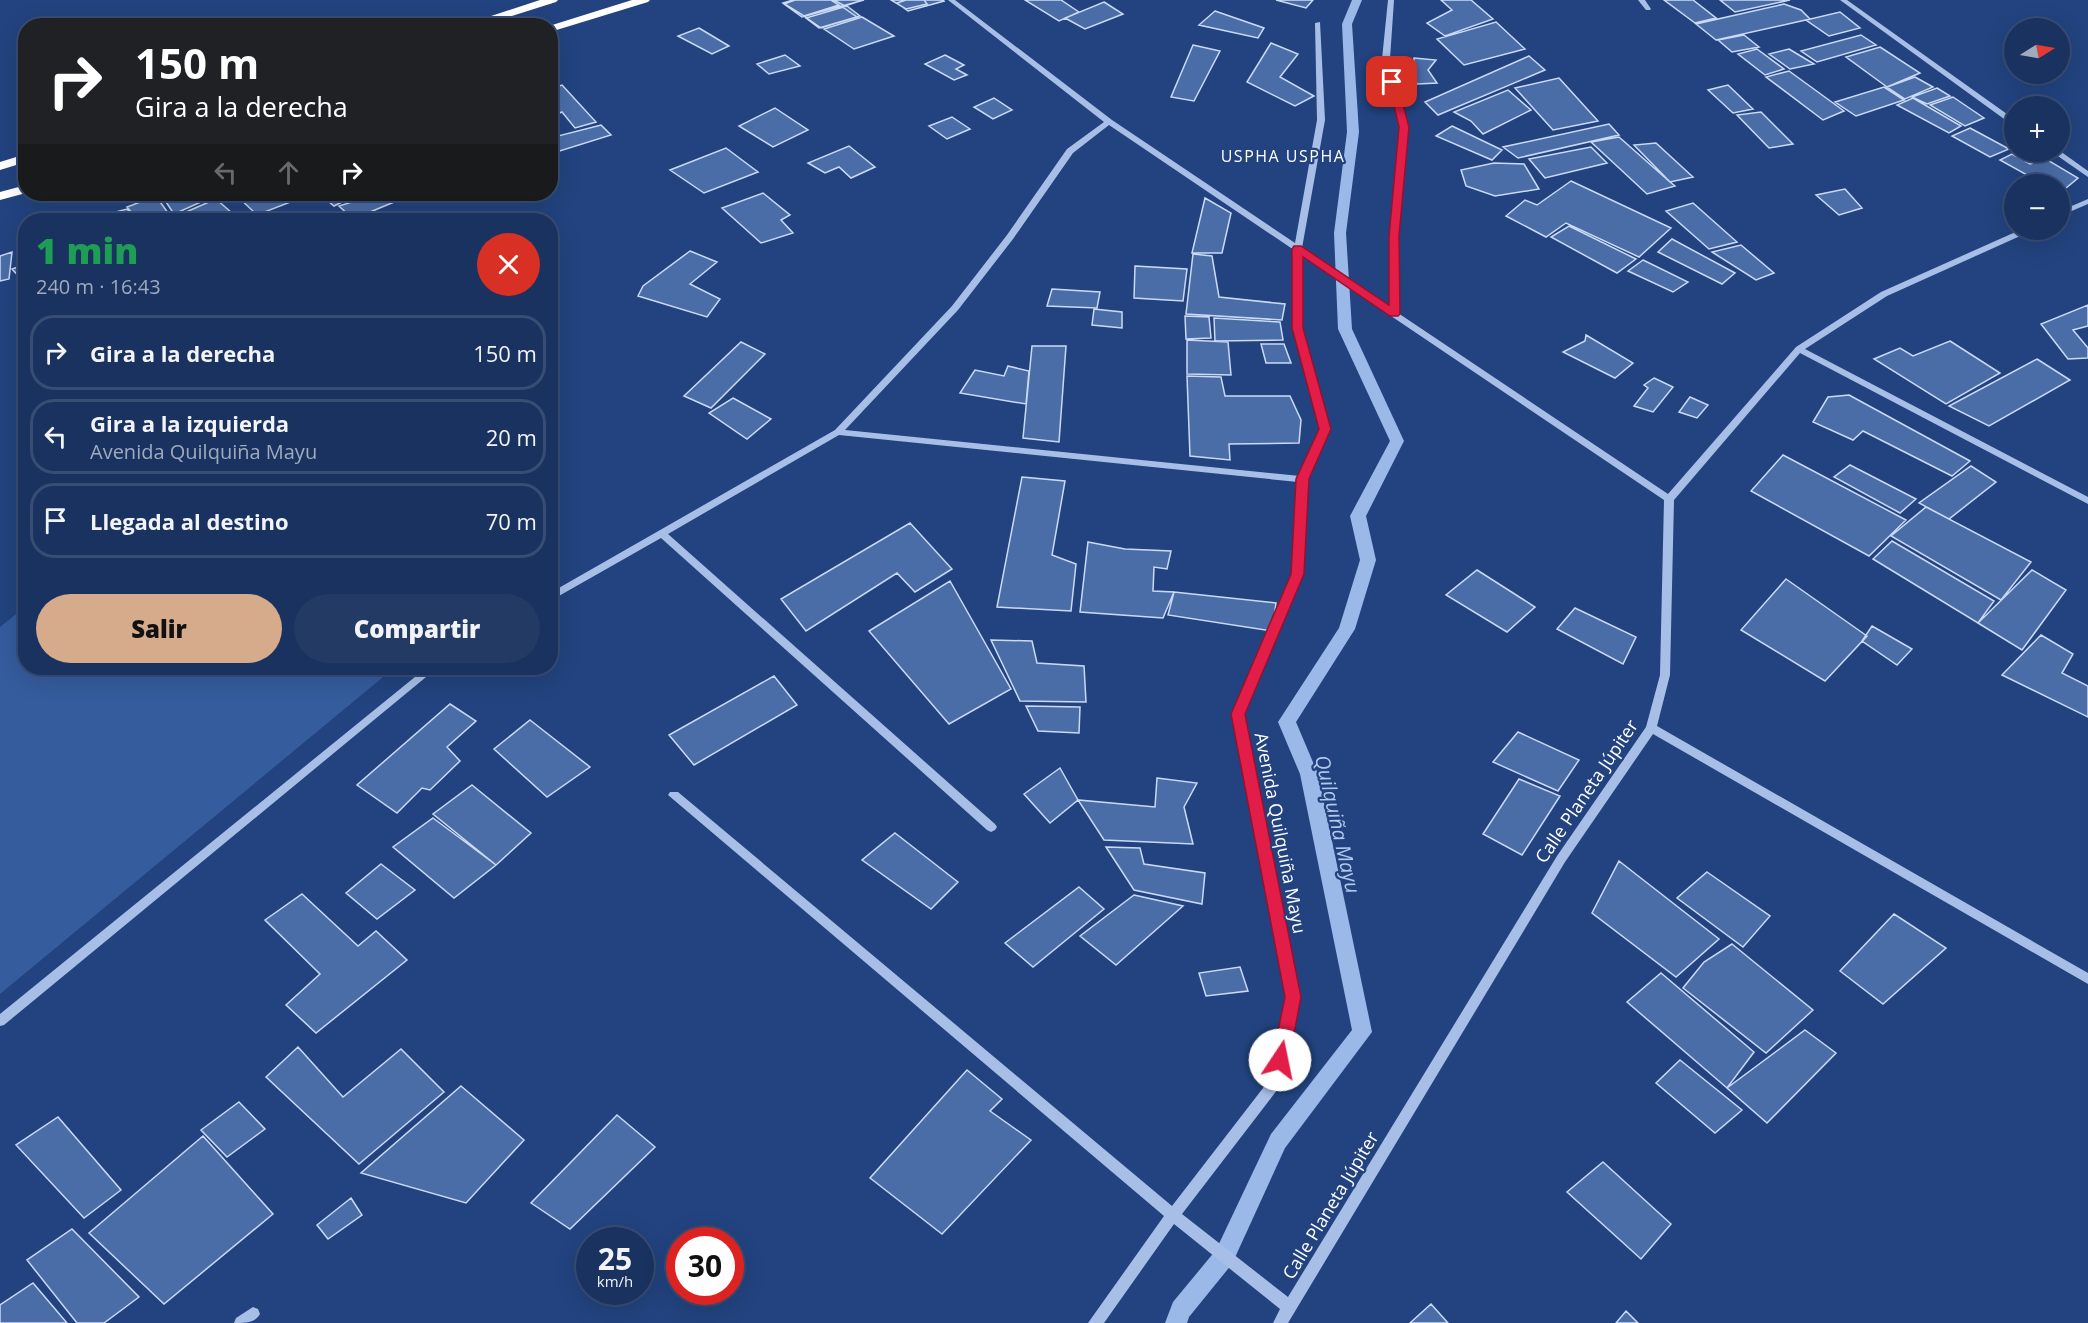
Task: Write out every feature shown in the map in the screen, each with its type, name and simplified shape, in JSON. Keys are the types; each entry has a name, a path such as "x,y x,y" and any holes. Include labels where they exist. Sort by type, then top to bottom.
{"highway":[{"path":"493,18 552,0"},
{"path":"558,27 644,0"},
{"path":"0,166 18,160"},
{"path":"0,196 18,191"}],"street":[{"path":"951,0 1109,122 1669,499 1799,349 1884,294 2004,240"},
{"path":"1391,0 1386,59 1404,127 1394,236 1394,314"},
{"path":"1641,0 1648,9"},
{"path":"1843,0 2004,115"},
{"name":"Avenida Quilquiña Mayu","path":"1095,1323 1173,1215 1276,1081 1293,997 1238,714 1297,574 1303,479 1325,429 1297,328 1298,249 1321,120 1318,23"},
{"path":"558,593 838,432 955,308 1010,237 1070,151 1109,122"},
{"path":"2070,162 2088,175"},
{"path":"2070,209 2088,201"},
{"path":"1799,349 2088,501"},
{"path":"838,432 1303,479"},
{"name":"Calle Planeta Júpiter","path":"1289,1307 1561,859 1651,728 1665,675 1669,499"},
{"path":"661,534 991,827"},
{"path":"0,1021 423,675"},
{"path":"1651,728 2088,979"},
{"path":"674,795 1173,1215 1289,1307 1280,1323"},
{"path":"241,1323 253,1314"}],"shaded area":[{"path":"18,613 18,675 386,675 0,994 0,627"}],"building":[{"path":"793,0 831,0 839,5 804,16 783,3"},
{"path":"795,0 864,0 802,17 784,4"},
{"path":"834,0 863,0 845,6"},
{"path":"891,0 924,0 927,4 906,9"},
{"path":"906,0 944,1 908,11 897,3"},
{"path":"1025,0 1061,0 1079,12 1059,21"},
{"path":"1276,0 1313,0 1306,8"},
{"path":"1441,0 1471,0 1493,19 1445,36 1427,23 1452,10"},
{"path":"1664,0 1693,0 1716,18 1695,23"},
{"path":"1720,0 1790,0 1735,12"},
{"path":"1104,2 1123,14 1085,29 1065,18"},
{"path":"1784,4 1801,10 1810,19 1716,40 1696,24"},
{"path":"841,6 857,17 821,28 804,16"},
{"path":"847,6 860,16 819,28 806,18"},
{"path":"1215,11 1264,28 1258,38 1199,25"},
{"path":"1840,12 1860,28 1829,36 1806,20"},
{"path":"862,17 894,36 854,49 824,29"},
{"path":"1496,22 1525,49 1464,65 1437,39"},
{"path":"699,28 729,46 712,54 678,36"},
{"path":"1744,35 1759,47 1732,52 1718,40"},
{"path":"1861,35 1876,45 1817,62 1801,51"},
{"path":"1271,43 1298,54 1280,77 1314,96 1295,106 1247,82"},
{"path":"1193,45 1220,51 1194,101 1171,97"},
{"path":"1880,47 1920,73 1887,87 1846,57"},
{"path":"1757,49 1784,69 1765,75 1738,54"},
{"path":"1789,49 1814,64 1790,69 1769,54"},
{"path":"785,55 800,66 769,74 757,64"},
{"path":"945,55 964,65 956,69 967,75 954,80 925,64"},
{"path":"1529,56 1545,70 1438,115 1425,102"},
{"path":"1414,58 1436,60 1428,70 1437,83 1417,84 1413,75"},
{"path":"1789,71 1844,111 1823,120 1766,77"},
{"path":"1915,77 1933,87 1905,99 1887,87"},
{"path":"1559,78 1598,121 1553,130 1515,88"},
{"path":"562,85 596,122 575,128 562,112 558,114 558,86"},
{"path":"1728,85 1753,109 1733,113 1708,90"},
{"path":"1884,87 1904,100 1856,116 1835,102"},
{"path":"1937,88 1950,96 1927,104 1912,97"},
{"path":"1508,90 1531,110 1483,134 1471,121 1454,112"},
{"path":"1953,97 1984,118 1965,126 1930,105"},
{"path":"994,98 1012,110 993,119 974,107"},
{"path":"1913,98 1961,126 1949,133 1897,105"},
{"path":"775,108 808,130 773,147 739,126"},
{"path":"1761,112 1793,144 1769,148 1737,115"},
{"path":"952,117 970,129 947,139 929,126"},
{"path":"1609,124 1619,135 1518,158 1503,147"},
{"path":"601,125 611,135 558,152 558,136"},
{"path":"1452,126 1502,150 1492,160 1436,136"},
{"path":"1970,128 2004,146 2004,151 1990,157 1952,136"},
{"path":"1619,137 1675,186 1647,194 1591,142"},
{"path":"1656,143 1693,177 1670,182 1634,145"},
{"path":"849,146 875,167 851,178 839,167 825,173 808,163"},
{"path":"1591,147 1607,163 1545,178 1529,159"},
{"path":"726,148 758,172 704,193 670,170"},
{"path":"2004,158 2004,162 2030,164 2051,162 2078,178 2070,185 2070,174 2025,174 2000,160"},
{"path":"1494,163 1524,164 1539,189 1495,196 1466,186 1461,170"},
{"path":"1571,181 1671,228 1639,257 1566,223 1546,237 1506,216 1525,200 1537,205"},
{"path":"1845,189 1862,208 1839,215 1816,195"},
{"path":"763,193 790,215 781,220 793,233 761,243 722,208"},
{"path":"1205,198 1231,213 1222,253 1192,253"},
{"path":"143,201 160,201 168,213 132,213 127,207"},
{"path":"165,201 203,201 176,213 173,213"},
{"path":"211,201 218,201 232,213 184,213"},
{"path":"242,201 293,201 262,213 255,213"},
{"path":"328,201 344,201 334,206"},
{"path":"355,201 397,201 368,213 347,213 339,206"},
{"path":"1693,203 1737,242 1709,249 1666,211"},
{"path":"127,209 130,213 111,213"},
{"path":"1569,226 1636,259 1617,273 1551,237"},
{"path":"1672,239 1735,273 1722,284 1658,252"},
{"path":"1741,245 1774,273 1756,280 1712,252"},
{"path":"690,251 717,262 690,284 720,299 707,317 638,296 643,286"},
{"path":"12,252 9,279 0,281 0,256"},
{"path":"1193,254 1212,256 1219,297 1285,304 1282,320 1186,314"},
{"path":"1643,260 1688,282 1673,292 1628,271"},
{"path":"1135,266 1187,269 1183,301 1134,298"},
{"path":"18,267 18,275 12,269"},
{"path":"1052,289 1100,292 1097,308 1047,306"},
{"path":"2088,305 2088,326 2073,330 2088,348 2088,358 2068,359 2041,324"},
{"path":"1094,309 1122,312 1122,328 1092,325"},
{"path":"1185,316 1209,317 1211,338 1186,339"},
{"path":"1214,318 1280,322 1283,340 1215,341"},
{"path":"1586,335 1633,363 1615,378 1563,352 1585,341"},
{"path":"1187,340 1228,342 1231,375 1187,374"},
{"path":"1950,341 2000,373 1946,404 1874,359 1900,348 1913,356"},
{"path":"741,342 765,354 711,408 684,396"},
{"path":"1261,344 1284,344 1291,363 1266,363"},
{"path":"1032,346 1066,346 1059,442 1023,438"},
{"path":"2037,359 2070,380 1989,426 1949,406"},
{"path":"1008,366 1029,371 1026,404 960,393 975,370 1004,376"},
{"path":"1187,376 1221,377 1225,396 1290,396 1301,420 1299,443 1229,444 1230,460 1190,456"},
{"path":"1654,378 1673,387 1653,412 1634,406 1648,388 1644,385"},
{"path":"1849,395 1970,461 1952,476 1863,431 1853,440 1813,422 1828,397"},
{"path":"1690,397 1708,405 1697,418 1679,412"},
{"path":"733,398 771,419 747,439 709,413"},
{"path":"1783,455 1906,520 1869,556 1751,491"},
{"path":"1850,465 1916,499 1900,513 1834,477"},
{"path":"1971,466 1996,482 1949,519 1919,503"},
{"path":"1022,477 1065,481 1052,555 1076,564 1071,611 997,607"},
{"path":"1926,507 2031,562 2001,600 1891,536"},
{"path":"910,523 952,569 915,592 897,573 806,631 781,599"},
{"path":"1892,541 1994,601 1978,623 1873,559"},
{"path":"1088,542 1125,549 1171,551 1167,569 1154,567 1153,591 1174,592 1163,618 1080,612"},
{"path":"1477,570 1535,607 1507,632 1446,595"},
{"path":"2032,570 2066,590 2022,650 1978,623"},
{"path":"1786,579 1867,636 1825,681 1741,630"},
{"path":"950,581 1011,689 949,724 869,631"},
{"path":"1174,592 1276,603 1272,631 1168,615"},
{"path":"1575,608 1636,637 1623,664 1557,629"},
{"path":"1872,626 1912,649 1897,665 1862,641"},
{"path":"2041,635 2073,654 2062,673 2088,686 2088,717 2002,675"},
{"path":"991,640 1032,641 1037,663 1084,666 1086,702 1020,701"},
{"path":"774,676 797,705 694,765 669,735"},
{"path":"450,704 476,721 447,747 460,761 430,790 422,788 397,813 357,785"},
{"path":"1026,706 1080,707 1079,733 1038,731"},
{"path":"530,720 590,767 547,797 494,749"},
{"path":"1518,732 1579,760 1558,791 1493,762"},
{"path":"1060,768 1078,800 1050,823 1024,794"},
{"path":"1157,778 1197,783 1184,807 1193,844 1104,840 1078,800 1155,807"},
{"path":"1519,779 1560,796 1522,855 1483,834"},
{"path":"472,785 531,833 496,865 433,814"},
{"path":"433,818 496,865 454,898 393,847"},
{"path":"895,833 958,882 931,909 862,860"},
{"path":"1106,847 1140,848 1144,864 1205,873 1202,904 1134,890"},
{"path":"1619,861 1719,939 1676,977 1592,913"},
{"path":"381,864 415,890 377,919 346,893"},
{"path":"1707,872 1770,916 1743,947 1677,898"},
{"path":"1079,887 1104,909 1033,967 1005,943"},
{"path":"302,894 358,946 376,931 407,960 316,1033 286,1005 320,974 265,920"},
{"path":"1134,895 1183,906 1116,965 1080,936"},
{"path":"1894,914 1946,948 1883,1004 1840,971"},
{"path":"1732,944 1813,1010 1766,1053 1683,988 1704,962"},
{"path":"1240,967 1248,991 1206,996 1199,973"},
{"path":"1661,973 1754,1052 1727,1088 1627,1002"},
{"path":"1805,1030 1836,1053 1767,1123 1727,1088"},
{"path":"298,1047 343,1097 401,1049 444,1092 359,1164 266,1077"},
{"path":"1680,1060 1742,1110 1715,1133 1656,1083"},
{"path":"967,1070 1002,1099 990,1111 1031,1140 942,1234 870,1178"},
{"path":"461,1086 524,1140 466,1203 361,1173"},
{"path":"239,1102 265,1129 227,1157 201,1130"},
{"path":"617,1115 655,1147 570,1229 531,1203"},
{"path":"58,1117 121,1190 84,1218 16,1145"},
{"path":"203,1136 273,1214 164,1304 89,1233"},
{"path":"1603,1162 1671,1224 1641,1259 1567,1192"},
{"path":"351,1198 362,1215 328,1239 317,1225"},
{"path":"72,1229 139,1297 104,1323 77,1323 27,1260"},
{"path":"33,1283 67,1323 0,1323 0,1305"},
{"path":"1431,1304 1448,1323 1410,1323"},
{"path":"1626,1311 1638,1323 1616,1323"}],"waterway":[{"name":"Quilquiña Mayu","path":"1176,1323 1181,1310 1224,1257 1278,1141 1362,1032 1309,774 1287,722 1347,629 1368,560 1358,516 1397,441 1345,329 1340,233 1353,132 1347,24 1357,0"}],"district":[{"name":"USPHA USPHA","path":"1283,156"}],"route":[{"path":"1280,1060 1293,997 1238,714 1297,574 1303,479 1325,429 1297,328 1298,249 1394,314 1394,236 1404,127 1392,82"}]}
